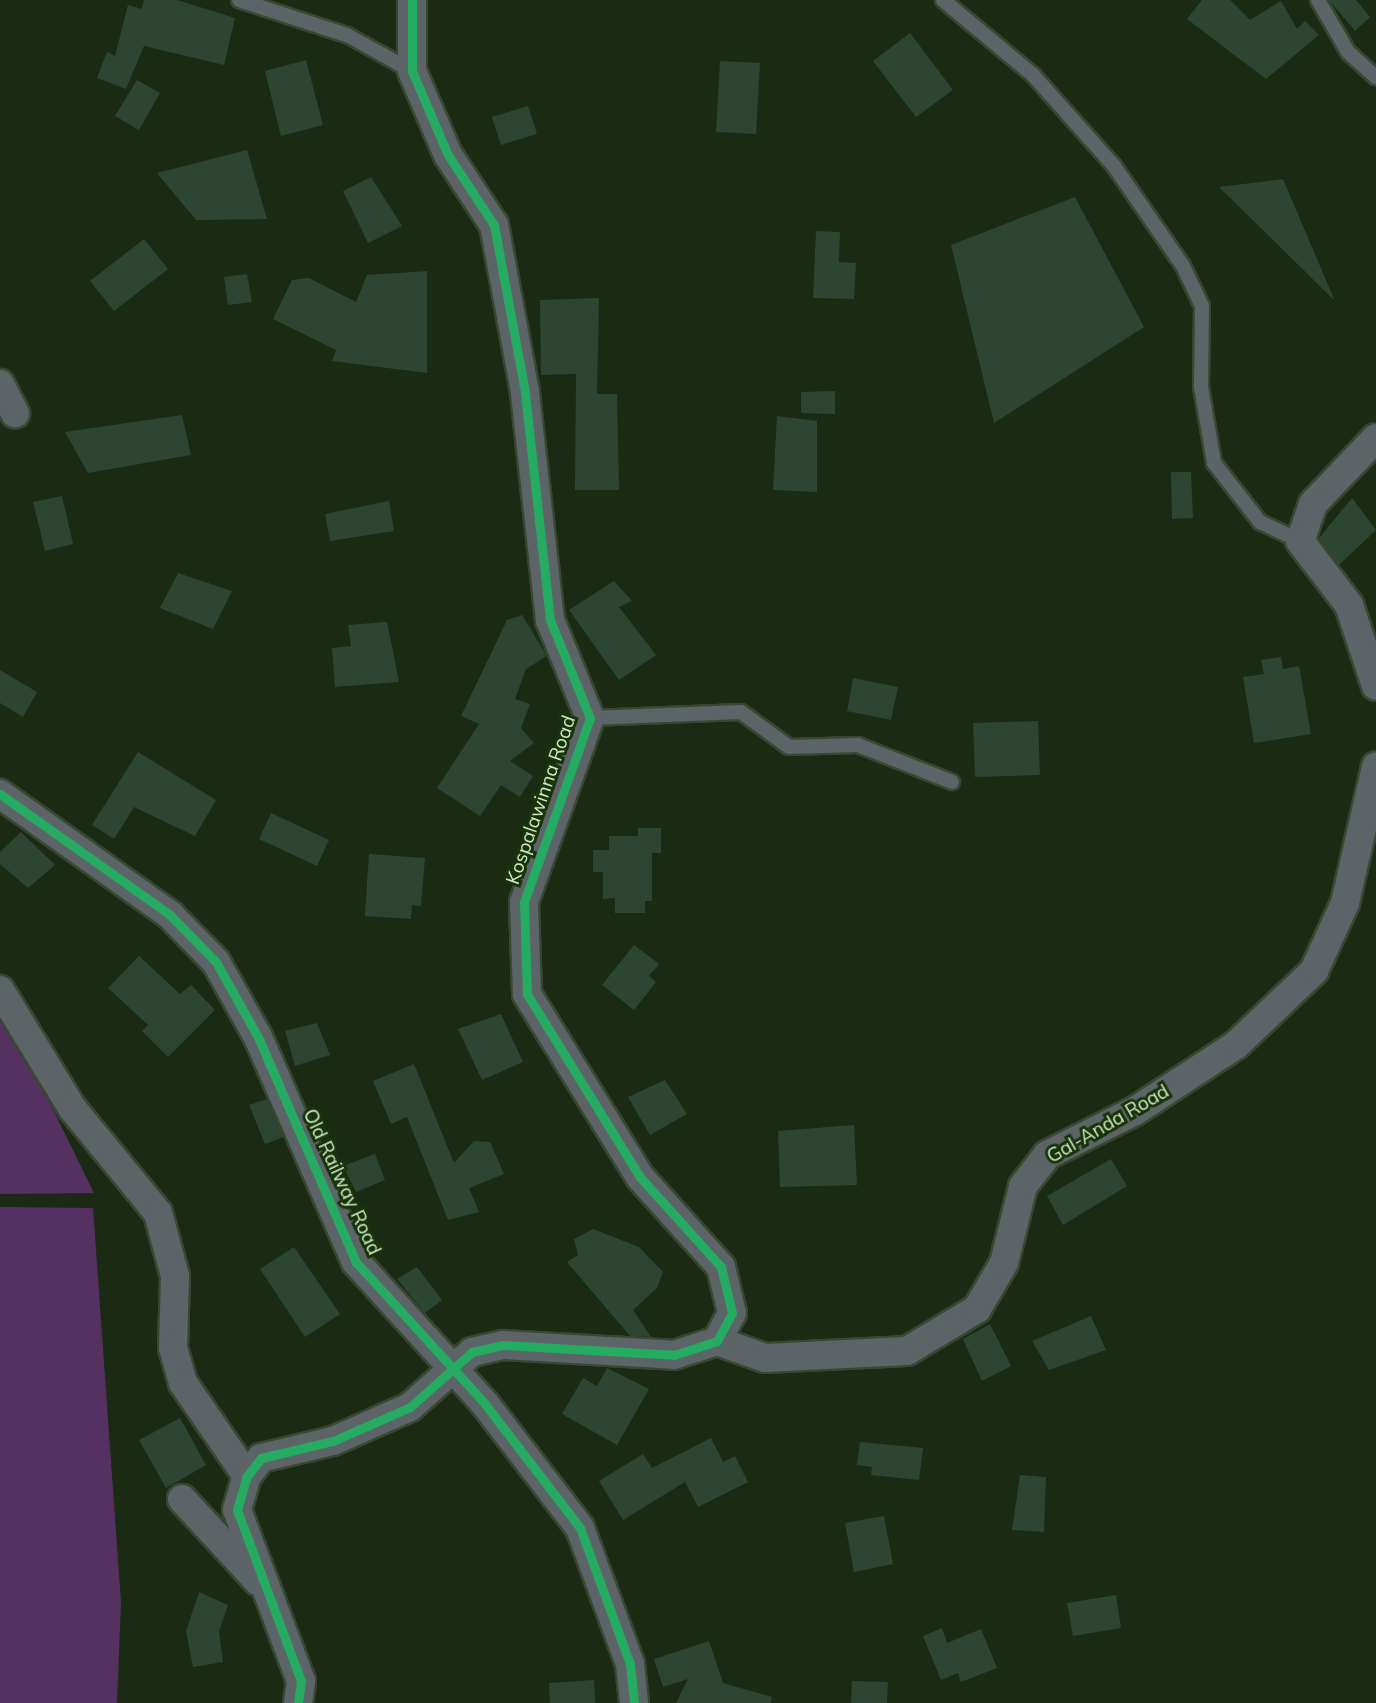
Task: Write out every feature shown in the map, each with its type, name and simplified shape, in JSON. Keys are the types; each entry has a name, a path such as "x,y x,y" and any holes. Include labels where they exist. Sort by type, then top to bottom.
{"street":[{"name":"Kospalawinna Road","path":"412,0 412,71 448,155 494,225 525,392 550,620 590,718 524,902 527,994 640,1177 721,1267 732,1313 717,1341"},
{"path":"0,384 16,413"},
{"path":"1376,438 1313,504 1300,541 1349,605 1376,686"},
{"name":"Gal-Anda Road","path":"717,1341 765,1358 907,1351 977,1308 1004,1263 1023,1186 1047,1155 1135,1111 1236,1045 1314,971 1345,903 1376,766"},
{"name":"Old Railway Road","path":"0,794 170,915 216,962 258,1037 356,1262 452,1373 485,1404 580,1528 630,1664 634,1703"},
{"path":"0,990 72,1108 158,1213 175,1276 173,1348 183,1383 247,1476"},
{"path":"298,1703 301,1681 237,1510 247,1476 261,1458 333,1441 410,1407 452,1373 472,1352 502,1345 674,1355 717,1341"},
{"path":"182,1499 270,1594"}],"lane":[{"path":"239,0 347,35 412,71"},
{"path":"943,0 1033,75 1114,166 1183,266 1202,306 1201,387 1214,463 1260,522 1300,541"},
{"path":"1318,0 1348,52 1376,77"},
{"path":"590,718 741,712 789,747 858,745 952,782"}],"shaded area":[{"path":"0,1001 94,1193 0,1194"},
{"path":"0,1207 93,1208 121,1602 117,1703 0,1703"}],"building":[{"path":"144,0 177,0 235,18 224,65 144,46 126,89 97,78 107,52 115,56 128,5 142,9"},
{"path":"1202,0 1230,0 1250,20 1281,1 1297,29 1305,21 1319,35 1266,79 1187,19"},
{"path":"1329,0 1356,0 1370,17 1355,31"},
{"path":"910,33 953,90 916,117 873,61"},
{"path":"306,60 323,125 281,136 265,71"},
{"path":"720,61 760,63 756,134 716,132"},
{"path":"137,80 160,93 139,130 115,116"},
{"path":"528,106 537,134 501,145 492,117"},
{"path":"247,150 267,219 196,220 157,173"},
{"path":"371,177 402,226 368,243 343,191"},
{"path":"1283,179 1334,299 1334,300 1219,187"},
{"path":"1075,197 1144,327 994,423 951,245"},
{"path":"816,231 840,232 839,262 856,263 854,299 813,298"},
{"path":"144,239 168,269 114,311 90,281"},
{"path":"427,271 427,373 332,361 336,350 273,319 292,280 309,278 356,302 367,275"},
{"path":"247,274 252,302 228,305 224,277"},
{"path":"599,298 597,394 617,394 619,490 575,490 576,374 541,375 540,300"},
{"path":"835,391 835,414 801,413 801,392"},
{"path":"182,415 191,455 88,473 65,432"},
{"path":"777,416 817,421 817,492 773,490"},
{"path":"1171,472 1191,472 1193,518 1172,519"},
{"path":"62,496 73,544 45,551 33,502"},
{"path":"1352,498 1376,530 1339,565 1319,538"},
{"path":"389,501 394,531 330,541 325,514"},
{"path":"178,573 232,591 213,629 160,608"},
{"path":"614,581 632,601 619,607 656,655 619,680 569,610"},
{"path":"522,615 547,656 526,669 515,699 530,704 521,728 534,743 510,761 533,776 520,797 501,785 480,816 437,788 479,724 461,716 507,620"},
{"path":"387,622 399,682 335,687 332,648 351,646 348,625"},
{"path":"1281,657 1283,669 1299,666 1311,734 1254,743 1243,677 1264,674 1261,660"},
{"path":"0,670 37,692 23,717 0,703"},
{"path":"853,678 898,687 891,720 847,711"},
{"path":"1038,721 1040,775 975,777 973,723"},
{"path":"138,752 216,800 195,836 134,807 114,839 92,825"},
{"path":"271,813 329,840 317,866 259,839"},
{"path":"638,828 661,828 661,853 652,853 652,901 645,901 645,913 615,913 615,898 603,899 603,872 593,872 593,850 609,850 609,836 638,836"},
{"path":"21,832 55,865 28,888 0,864 0,852"},
{"path":"369,854 425,858 421,906 412,905 411,919 365,916"},
{"path":"634,945 659,964 649,976 656,982 634,1010 602,985"},
{"path":"139,956 180,994 191,985 215,1010 168,1057 142,1031 148,1025 108,988"},
{"path":"501,1014 523,1062 482,1080 458,1029"},
{"path":"317,1023 330,1055 295,1066 285,1031"},
{"path":"414,1064 454,1163 474,1141 490,1142 504,1174 469,1188 479,1212 448,1220 407,1117 391,1124 373,1081"},
{"path":"665,1080 687,1114 650,1135 628,1097"},
{"path":"267,1099 284,1137 265,1144 249,1105"},
{"path":"854,1125 857,1185 780,1187 778,1131"},
{"path":"375,1154 385,1180 356,1192 343,1166"},
{"path":"1111,1159 1127,1186 1063,1225 1047,1196"},
{"path":"593,1229 639,1247 663,1272 657,1288 633,1310 651,1337 630,1336 567,1262 578,1255 574,1239"},
{"path":"294,1247 340,1314 305,1337 260,1269"},
{"path":"417,1267 442,1300 425,1313 397,1279"},
{"path":"1091,1316 1106,1350 1049,1370 1032,1341"},
{"path":"990,1324 1011,1366 982,1381 963,1339"},
{"path":"607,1368 649,1389 617,1445 562,1414 583,1378 597,1386"},
{"path":"180,1418 206,1465 166,1488 139,1440"},
{"path":"711,1438 723,1462 735,1456 748,1482 698,1507 685,1482 623,1520 599,1481 643,1454 652,1468"},
{"path":"860,1442 923,1448 919,1480 871,1475 872,1467 857,1465"},
{"path":"1020,1475 1046,1477 1044,1532 1012,1530"},
{"path":"884,1516 893,1564 854,1572 845,1523"},
{"path":"199,1592 228,1605 219,1632 223,1662 193,1667 186,1631"},
{"path":"1116,1595 1121,1628 1073,1636 1067,1603"},
{"path":"942,1628 947,1643 981,1629 997,1668 961,1682 958,1673 941,1680 923,1636"},
{"path":"709,1641 723,1683 772,1697 771,1703 676,1703 688,1679 663,1687 654,1659"},
{"path":"594,1680 595,1703 550,1703 549,1683"},
{"path":"852,1681 888,1682 887,1703 851,1703"}],"cycle path":[{"path":"298,1703 301,1681 237,1510 247,1476 261,1458 333,1441 410,1407 472,1352 503,1345 674,1355 717,1341 732,1313 721,1267 640,1177 527,994 524,902 590,718 550,620 525,392 494,225 448,155 412,71 412,0"},
{"path":"0,794 170,915 216,962 258,1037 356,1262 485,1404 580,1528 630,1664 634,1703"}]}
